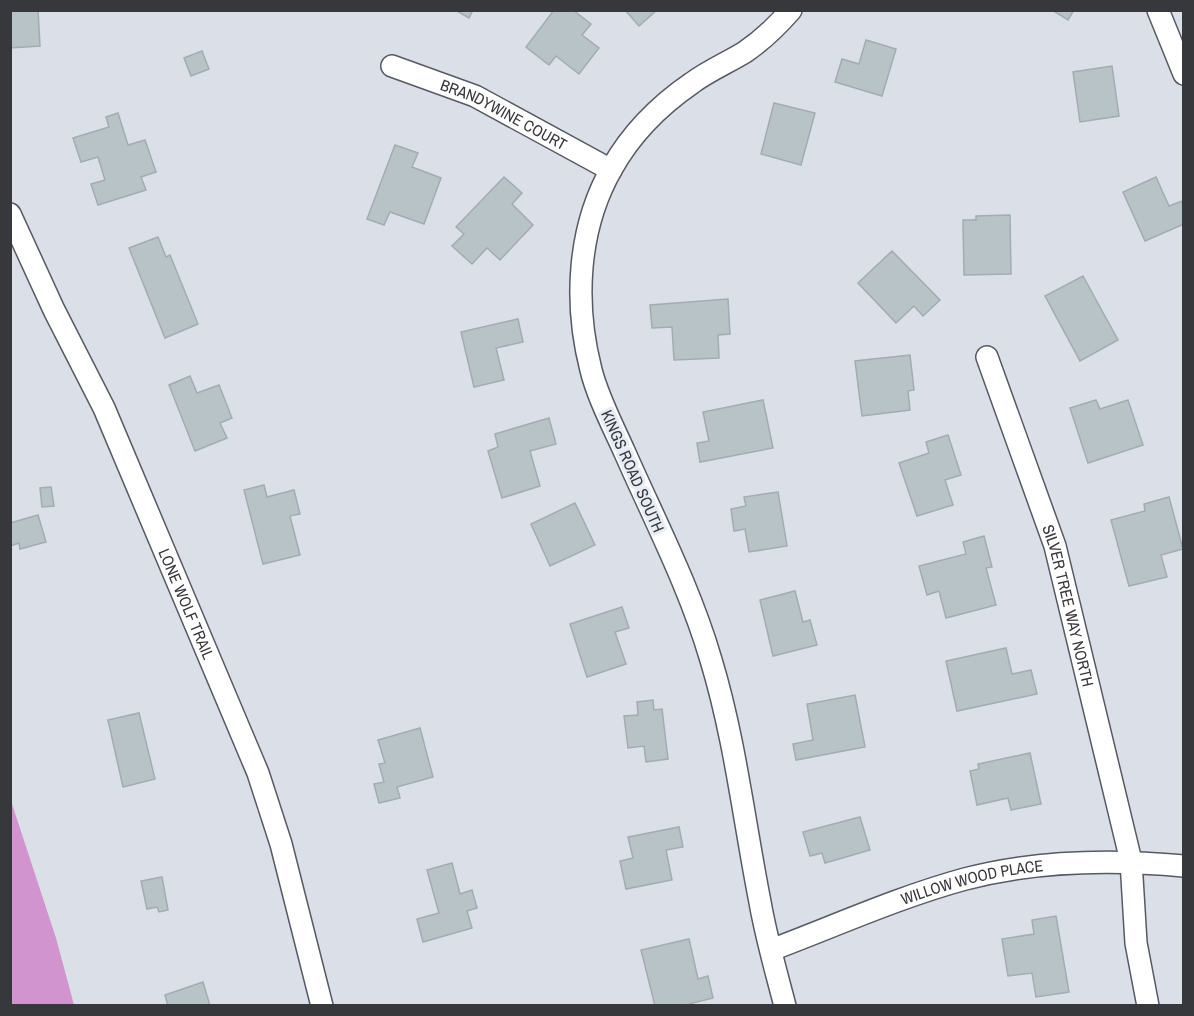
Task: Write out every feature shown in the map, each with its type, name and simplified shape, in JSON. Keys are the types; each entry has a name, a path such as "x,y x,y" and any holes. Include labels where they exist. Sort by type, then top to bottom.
{"street":[{"name":"KINGS ROAD SOUTH","path":"785,1005 760,906 726,718 711,660 693,605 592,374 581,307 586,241 599,195 611,170 638,131 660,107 693,82 747,50 790,10"},
{"path":"1158,10 1184,74"},
{"name":"BRANDYWINE COURT","path":"392,66 475,96 611,170"},
{"name":"LONE WOLF TRAIL","path":"10,214 54,310 104,408 258,773 281,844 322,1005"},
{"name":"SILVER TREE WAY NORTH","path":"987,357 1055,546 1131,861 1136,944 1148,1005"},
{"name":"WILLOW WOOD PLACE","path":"771,950 926,891 966,879 1023,867 1131,861 1184,866"}],"shaded area":[{"path":"11,801 56,938 74,1005 11,1005"}],"building":[{"path":"10,10 38,10 40,46 10,48"},
{"path":"455,10 473,10 469,18"},
{"path":"554,10 573,10 591,24 582,35 599,48 579,74 556,56 549,65 526,47"},
{"path":"625,10 657,10 639,26"},
{"path":"1052,10 1074,10 1068,20"},
{"path":"866,40 896,49 882,96 835,82 842,59 859,64"},
{"path":"202,51 209,69 191,76 184,58"},
{"path":"1112,66 1119,116 1080,122 1073,72"},
{"path":"774,103 815,113 801,165 761,154"},
{"path":"118,113 128,145 145,140 156,172 141,177 146,190 98,205 91,184 105,180 98,157 81,162 73,138 109,127 106,117"},
{"path":"395,145 418,153 412,167 441,178 424,224 390,212 384,225 367,219"},
{"path":"504,177 522,193 512,204 533,225 500,260 487,248 472,264 452,246 464,234 456,227"},
{"path":"1156,177 1169,206 1182,201 1184,224 1145,241 1123,192"},
{"path":"1010,215 1011,274 964,275 963,220 976,220 976,216"},
{"path":"158,237 166,257 170,255 198,324 165,338 129,248"},
{"path":"892,251 940,300 923,316 914,306 896,323 858,283"},
{"path":"1083,276 1118,340 1080,361 1045,296"},
{"path":"728,299 730,334 718,335 719,358 674,360 672,327 652,328 650,305"},
{"path":"518,319 523,342 496,348 504,380 474,387 461,332"},
{"path":"910,355 914,390 908,391 910,410 862,416 855,361"},
{"path":"190,376 197,393 219,385 232,418 220,423 227,438 195,451 169,385"},
{"path":"763,400 773,448 700,462 697,443 709,441 703,412"},
{"path":"1096,400 1100,409 1128,400 1143,445 1088,463 1070,408"},
{"path":"549,418 556,444 530,451 540,486 502,498 488,451 498,447 495,434"},
{"path":"948,435 961,475 945,480 953,505 917,516 899,463 929,453 926,442"},
{"path":"264,485 267,497 294,490 300,514 290,516 300,555 263,564 244,490"},
{"path":"51,487 54,506 42,507 40,488"},
{"path":"778,492 787,546 749,552 745,529 734,531 731,509 746,506 744,497"},
{"path":"1169,497 1183,549 1161,555 1167,577 1129,586 1111,520 1145,511 1144,504"},
{"path":"575,503 595,545 550,566 531,524"},
{"path":"38,515 46,542 20,549 19,543 10,546 10,523"},
{"path":"984,536 992,567 986,568 996,605 946,618 939,591 927,595 919,566 966,554 963,542"},
{"path":"795,591 803,622 810,620 817,645 773,656 760,600"},
{"path":"622,607 629,628 615,632 626,664 587,677 570,624"},
{"path":"1006,648 1012,674 1031,670 1037,694 957,711 946,661"},
{"path":"855,695 865,747 796,760 793,744 813,740 807,704"},
{"path":"653,700 654,710 662,709 668,759 646,762 644,746 628,748 624,716 638,715 637,702"},
{"path":"139,713 155,779 123,787 108,720"},
{"path":"420,728 433,777 397,787 400,798 379,803 374,784 384,782 379,764 385,763 378,740"},
{"path":"1030,753 1041,804 1011,810 1008,798 977,805 970,771 979,769 978,764"},
{"path":"860,817 870,850 825,863 822,853 810,856 803,832"},
{"path":"679,827 683,847 666,850 672,880 626,889 620,861 633,858 628,837"},
{"path":"452,863 460,894 472,890 477,908 467,911 472,928 423,942 417,919 439,913 427,870"},
{"path":"162,877 168,910 159,912 157,907 147,909 141,881"},
{"path":"1056,916 1069,992 1036,997 1032,973 1008,976 1002,939 1034,934 1032,920"},
{"path":"689,939 698,979 708,976 713,998 681,1006 655,1006 641,950"},
{"path":"203,982 210,1006 168,1006 165,995"}]}
